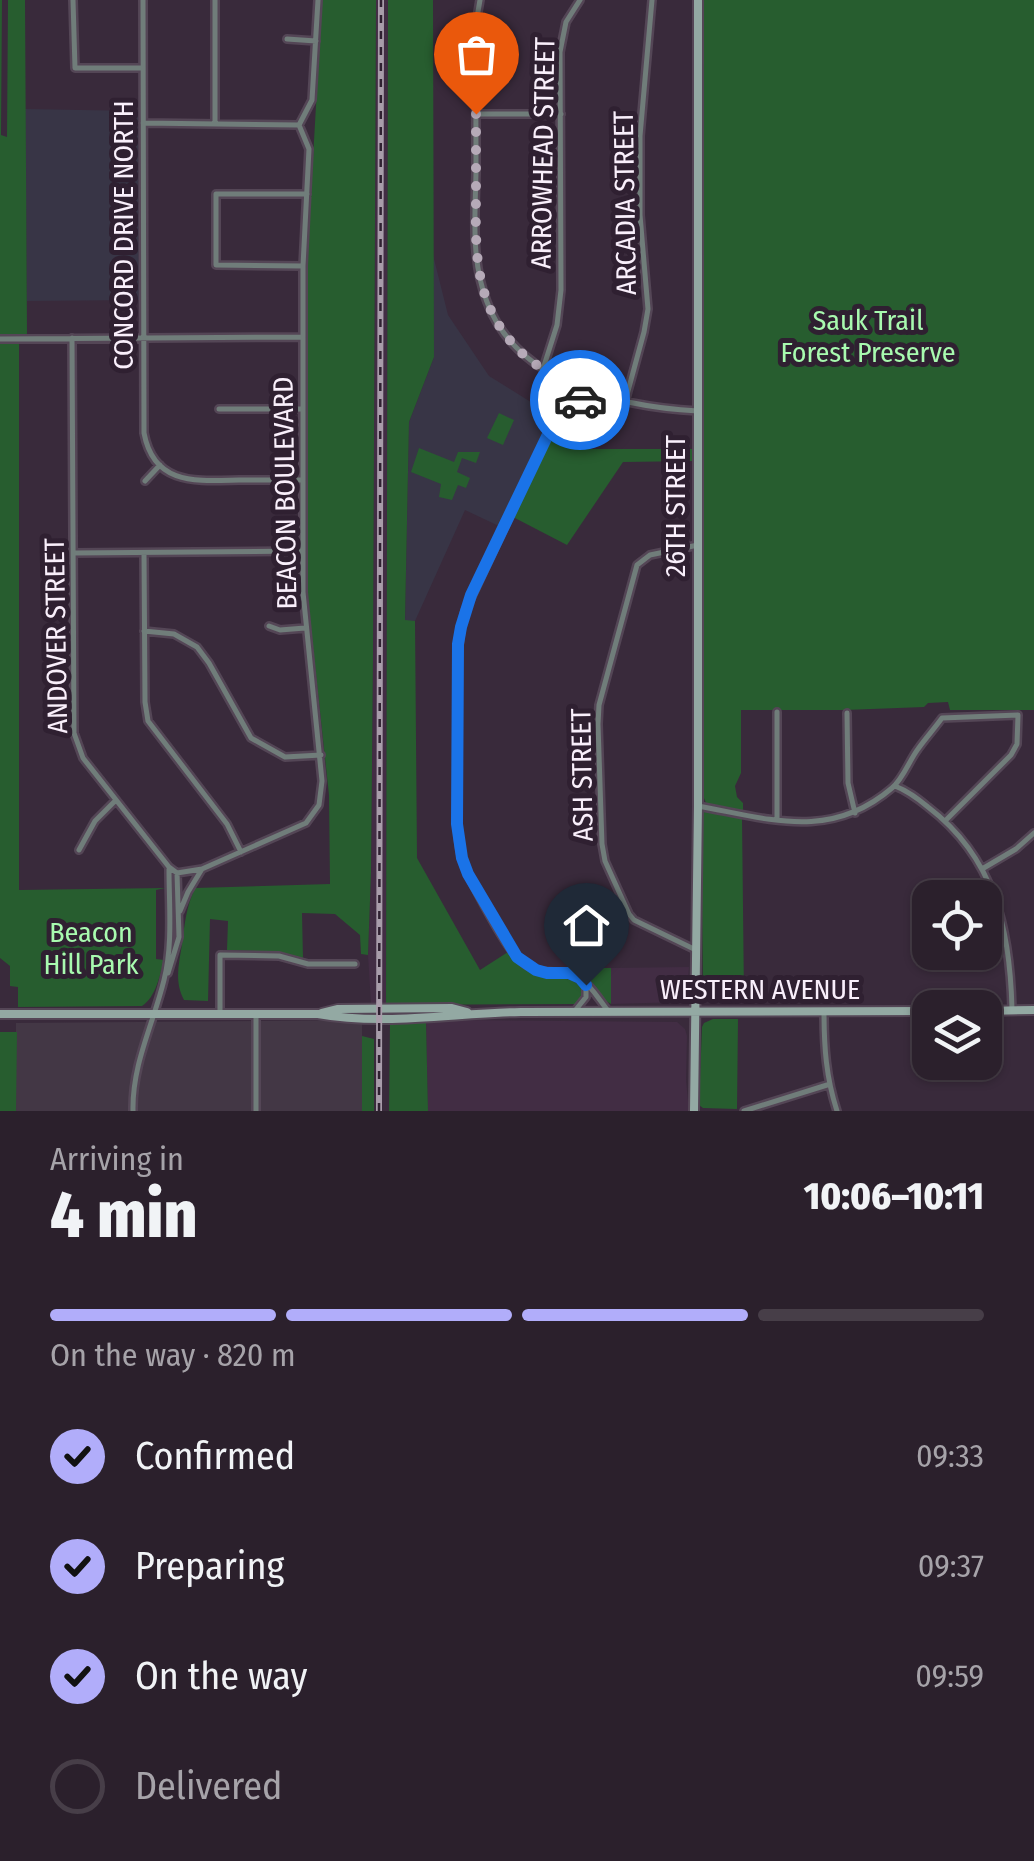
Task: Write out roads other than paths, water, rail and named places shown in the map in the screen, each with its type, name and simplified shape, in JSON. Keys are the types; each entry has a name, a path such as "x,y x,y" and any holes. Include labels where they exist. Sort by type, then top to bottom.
{"street":[{"path":"74,0 76,68 143,68"},
{"name":"CONCORD DRIVE NORTH","path":"143,0 144,433 150,453 160,465"},
{"path":"214,0 215,123"},
{"name":"BEACON BOULEVARD","path":"202,869 299,827 314,814 322,795 303,592 303,266 309,149 299,125 312,100 318,0"},
{"path":"480,0 476,28 476,241 481,285 495,322 524,355 543,369 591,392 658,409 698,410"},
{"name":"ARROWHEAD STREET","path":"543,369 557,325 561,290 562,40 566,22 580,0"},
{"name":"ARCADIA STREET","path":"625,402 648,310 640,214 640,136 652,0"},
{"name":"26TH STREET","path":"694,1111 698,0"},
{"path":"287,39 316,40"},
{"path":"476,114 560,114"},
{"path":"143,123 299,125"},
{"path":"303,266 216,266 216,194 307,194"},
{"path":"0,338 303,337"},
{"name":"ANDOVER STREET","path":"72,338 74,732 83,758 169,868 177,873"},
{"path":"591,392 552,426 465,611 458,644 457,824 468,874 517,957 536,970 580,978 610,1012"},
{"path":"219,409 303,409"},
{"path":"145,481 160,465 175,476 190,480 303,480"},
{"name":"ASH STREET","path":"696,950 634,920 605,861 598,724 600,699 637,565 650,554 698,545"},
{"path":"73,553 303,552"},
{"path":"144,553 148,720 228,824 241,852"},
{"path":"269,626 280,630 307,628"},
{"path":"144,630 174,634 197,647 252,738 285,757 321,756"},
{"path":"777,712 777,820"},
{"path":"847,713 848,783 855,812"},
{"path":"698,806 777,820 830,821 855,812 895,786 942,718 1018,715 1017,744 1011,755 946,820"},
{"path":"895,786 946,820 982,869 1002,917 1011,972 1012,1010"},
{"path":"79,850 95,821 116,800"},
{"path":"982,869 1034,833"},
{"path":"132,1111 136,1069 168,956 169,868"},
{"path":"164,980 172,967 179,937 177,873 202,869"},
{"path":"180,911 202,869"},
{"path":"220,1014 220,955 279,956 308,964 354,964"},
{"path":"574,1012 586,996 586,985"},
{"name":"WESTERN AVENUE","path":"0,1014 318,1014 338,1008 452,1008 470,1013 912,1011"},
{"path":"1002,1010 1034,1010"},
{"path":"824,1011 824,1058 837,1111"},
{"path":"256,1014 256,1111"},
{"path":"744,1111 828,1085"}],"railway":[{"path":"379,1111 381,0"}],"park label":[{"name":"Sauk Trail Forest Preserve","path":"868,336"},
{"name":"Beacon Hill Park","path":"91,948"}]}
